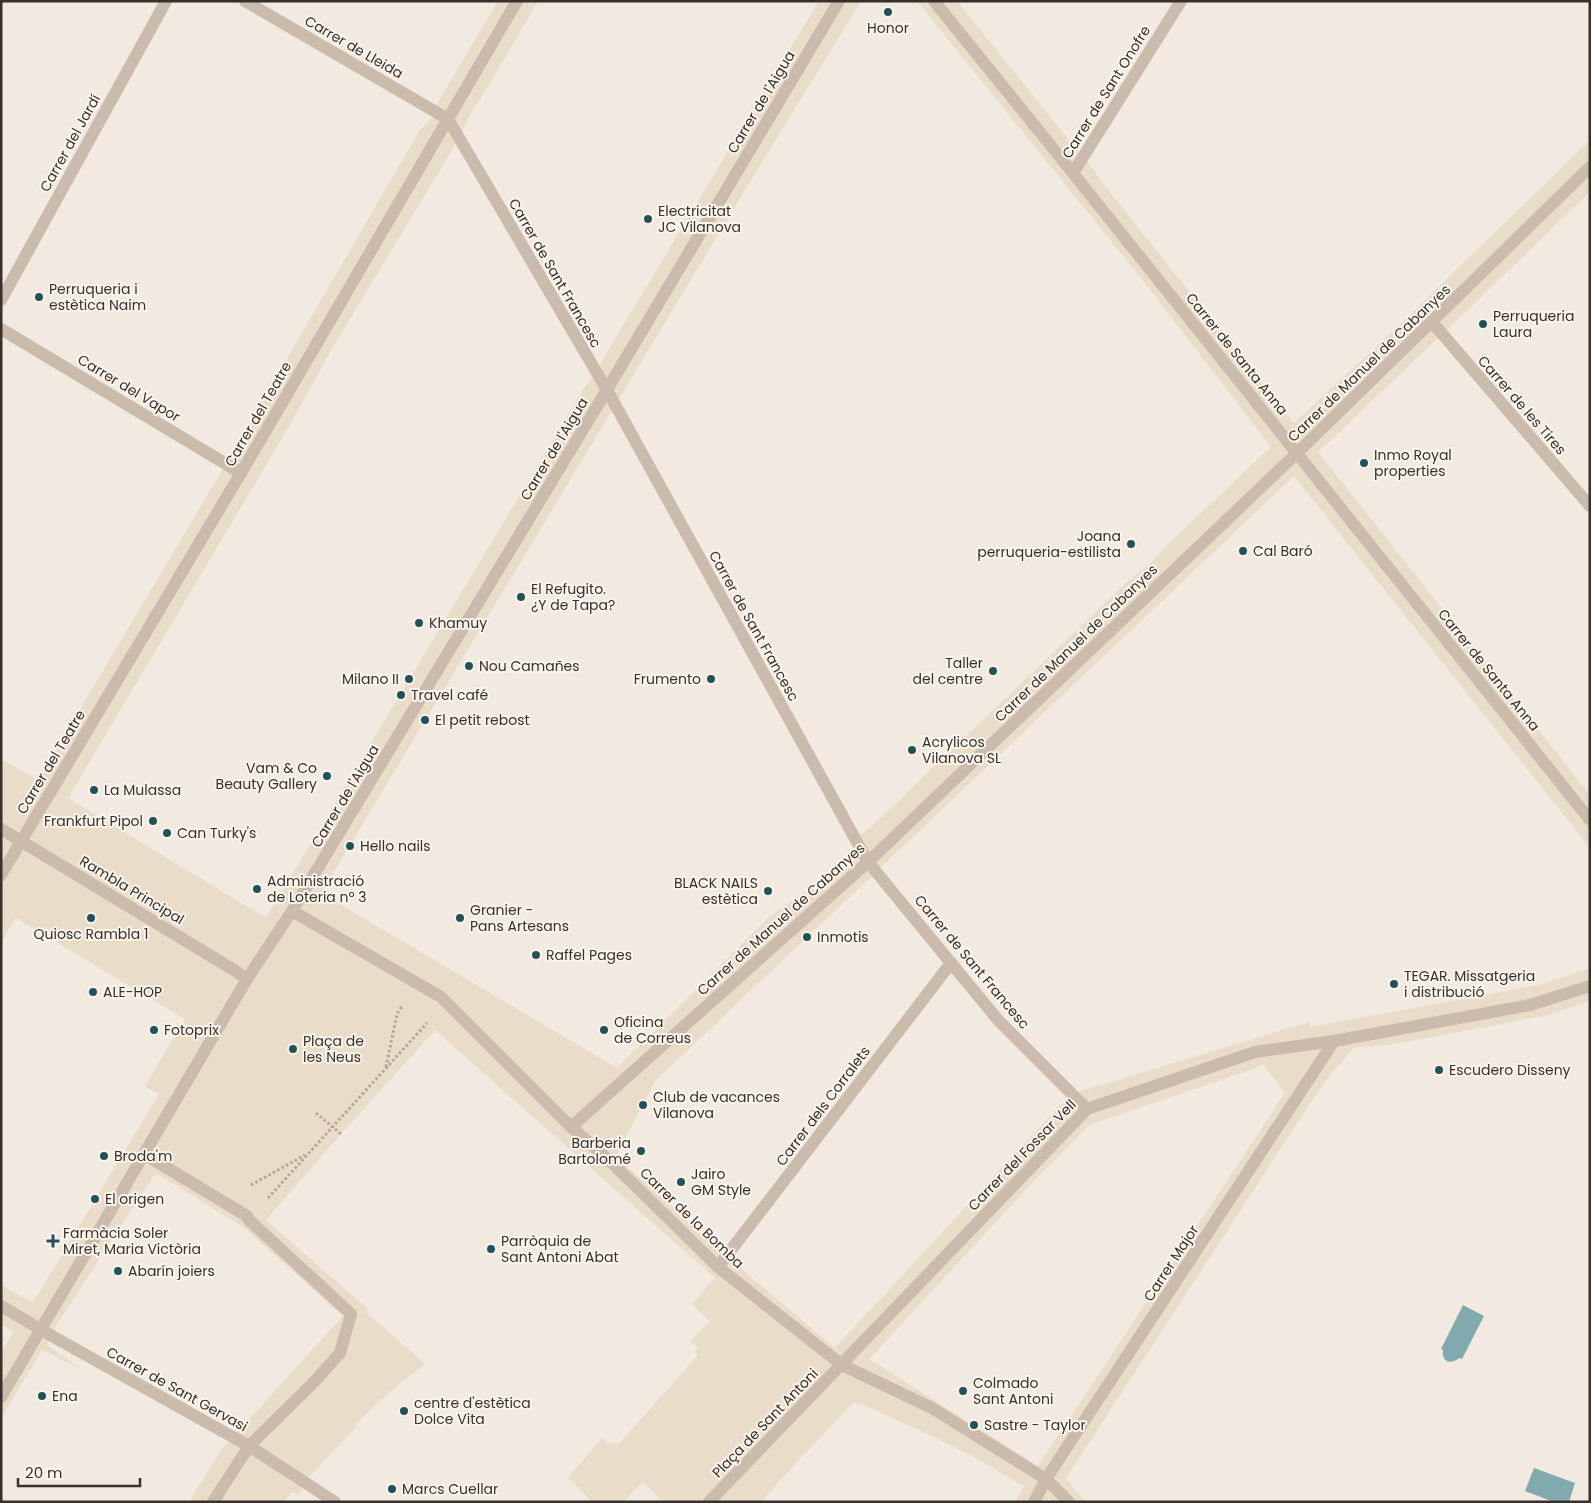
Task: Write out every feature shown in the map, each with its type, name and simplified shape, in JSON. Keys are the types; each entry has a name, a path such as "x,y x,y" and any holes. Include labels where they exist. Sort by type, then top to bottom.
{"street":[{"name":"Carrer del Jardí","path":"1,300 166,1"},
{"name":"Carrer de Lleida","path":"245,1 448,119"},
{"name":"Carrer del Teatre","path":"1,875 241,473 517,1"},
{"name":"Carrer de l'Aigua","path":"292,911 607,390 839,1"},
{"name":"Carrer de Santa Anna","path":"934,1 1590,820"},
{"name":"Carrer de Sant Onofre","path":"1073,173 1181,1"},
{"name":"Carrer de Sant Francesc","path":"448,119 607,390 868,862 998,1020 1086,1109"},
{"name":"Carrer de Manuel de Cabanyes","path":"571,1127 868,862 1297,453 1590,167"},
{"name":"Carrer de les Tires","path":"1432,322 1590,506"},
{"name":"Carrer del Vapor","path":"1,329 241,473"},
{"name":"Rambla Principal","path":"1,829 247,979"},
{"path":"1,1397 247,979 292,911 441,998 571,1127"},
{"name":"Carrer dels Corralets","path":"718,1267 951,963"},
{"name":"Carrer del Fossar Vell","path":"842,1365 1086,1109 1255,1052 1334,1041 1530,1005 1590,986"},
{"name":"Carrer Major","path":"1034,1502 1046,1479 1334,1041"},
{"name":"Carrer de la Bomba","path":"571,1127 612,1163 718,1267 842,1365 932,1408 1046,1479 1069,1502"},
{"path":"144,1154 247,1216 249,1220 350,1314 340,1353 314,1382 249,1446 213,1502"},
{"name":"Carrer de Sant Gervasi","path":"1,1306 249,1446 335,1502"},
{"name":"Plaça de Sant Antoni","path":"710,1502 842,1365"}],"path":[{"path":"249,1220 446,1002"},
{"path":"386,1067 397,1014"},
{"path":"316,1113 341,1134"},
{"path":"225,1202 241,1191 308,1154"}],"shaded area":[{"path":"498,1 538,1 471,113 452,150 330,352 291,423 68,798 266,918 819,1 861,1 321,893 617,1068 768,918 855,856 855,839 871,827 1271,447 1145,283 917,1 957,1 1076,147 1294,423 1409,316 1590,140 1590,192 1318,452 1590,795 1590,848 1294,476 655,1081 616,1156 727,1257 835,1348 1065,1100 1073,1095 1309,1022 1310,1027 1539,985 1590,968 1590,1001 1548,1015 1395,1044 1353,1048 1309,1105 1066,1478 1085,1502 1052,1502 1049,1500 1048,1502 1015,1502 1024,1486 934,1437 854,1402 761,1502 663,1502 643,1482 623,1502 592,1502 568,1477 602,1438 610,1445 614,1442 618,1445 698,1355 695,1352 698,1348 690,1341 710,1321 692,1304 715,1278 435,1030 266,1220 369,1310 366,1312 424,1363 423,1366 401,1382 355,1424 357,1426 304,1482 299,1495 292,1492 283,1502 189,1502 221,1450 343,1316 242,1226 156,1174 56,1326 47,1345 86,1372 42,1350 1,1418 1,1353 14,1332 1,1324 1,1285 33,1303 159,1094 145,1086 185,1019 16,918 1,942 1,759 38,780 226,464 421,128 431,118 440,99","holes":["1263,1064 1285,1093 1038,1466 869,1359 1031,1184 1089,1125"]}],"water":[{"path":"1463,1305 1484,1316 1462,1359 1459,1358 1450,1362 1445,1360 1443,1350 1441,1349"},
{"path":"1534,1468 1575,1483 1569,1502 1554,1502 1525,1491"}],"place":[{"name":"Honor","path":"888,12"},
{"name":"Electricitat JC Vilanova","path":"648,219"},
{"name":"Perruqueria i estètica Naim","path":"39,297"},
{"name":"Perruqueria Laura","path":"1483,324"},
{"name":"Inmo Royal properties","path":"1364,463"},
{"name":"Joana perruqueria-estilista","path":"1131,544"},
{"name":"Cal Baró","path":"1243,551"},
{"name":"El Refugito. ¿Y de Tapa?","path":"521,597"},
{"name":"Khamuy","path":"419,623"},
{"name":"Nou Camañes","path":"469,666"},
{"name":"Taller del centre","path":"993,671"},
{"name":"Milano II","path":"409,679"},
{"name":"Frumento","path":"711,679"},
{"name":"Travel café","path":"401,695"},
{"name":"El petit rebost","path":"425,720"},
{"name":"Acrylicos Vilanova SL","path":"912,750"},
{"name":"Vam & Co Beauty Gallery","path":"327,776"},
{"name":"La Mulassa","path":"94,790"},
{"name":"Frankfurt Pipol","path":"153,821"},
{"name":"Can Turky's","path":"167,833"},
{"name":"Hello nails","path":"350,846"},
{"name":"Administració de Loteria nº 3","path":"257,889"},
{"name":"BLACK NAILS estètica","path":"768,891"},
{"name":"Quiosc Rambla 1","path":"91,918"},
{"name":"Granier - Pans Artesans","path":"460,918"},
{"name":"Inmotis","path":"807,937"},
{"name":"Raffel Pages","path":"536,955"},
{"name":"TEGAR. Missatgeria i distribució","path":"1394,984"},
{"name":"ALE-HOP","path":"93,992"},
{"name":"Fotoprix","path":"154,1030"},
{"name":"Oficina de Correus","path":"604,1030"},
{"name":"Plaça de les Neus","path":"293,1049"},
{"name":"Escudero Disseny","path":"1439,1070"},
{"name":"Club de vacances Vilanova","path":"643,1105"},
{"name":"Barberia Bartolomé","path":"641,1151"},
{"name":"Broda'm","path":"104,1156"},
{"name":"Jairo GM Style","path":"681,1182"},
{"name":"El origen","path":"95,1199"},
{"name":"Farmàcia Soler Miret, Maria Victòria","path":"53,1241"},
{"name":"Parròquia de Sant Antoni Abat","path":"491,1249"},
{"name":"Abarín joiers","path":"118,1271"},
{"name":"Colmado Sant Antoni","path":"963,1391"},
{"name":"Ena","path":"42,1396"},
{"name":"centre d'estètica Dolce Vita","path":"404,1411"},
{"name":"Sastre - Taylor","path":"974,1425"},
{"name":"Marcs Cuellar","path":"392,1489"}]}
